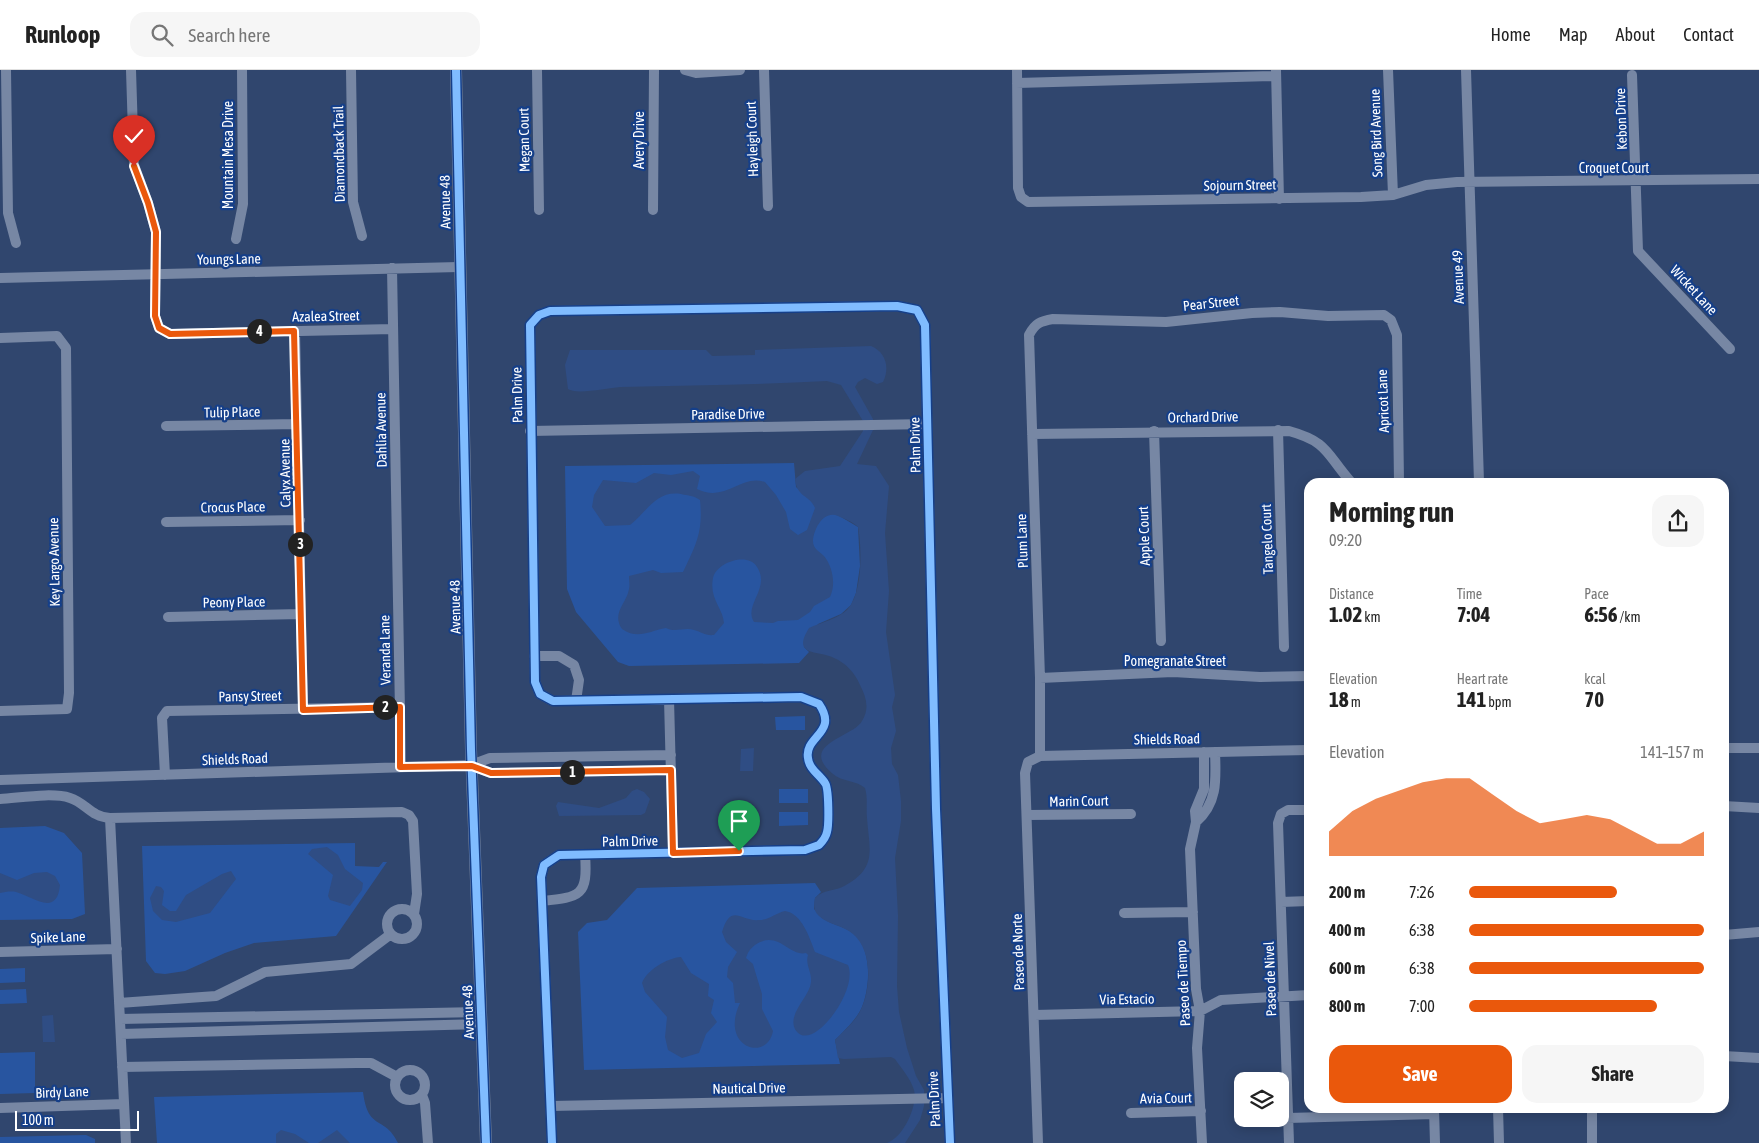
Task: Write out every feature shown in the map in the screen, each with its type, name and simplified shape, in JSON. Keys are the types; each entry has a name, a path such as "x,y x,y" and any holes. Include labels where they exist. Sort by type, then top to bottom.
{"main road":[{"name":"Avenue 48","path":"456,70 459,267 472,766 486,1143"}],"street":[{"path":"6,70 8,213 16,243"},
{"path":"132,70 134,166 153,218 156,232 157,274"},
{"name":"Mountain Mesa Drive","path":"236,239 243,204 242,70"},
{"name":"Diamondback Trail","path":"351,70 353,202 362,236"},
{"name":"Megan Court","path":"537,70 539,210"},
{"name":"Avery Drive","path":"652,210 654,70"},
{"path":"685,70 696,73 740,70"},
{"name":"Hayleigh Court","path":"764,70 768,206"},
{"path":"1017,70 1017,83 1276,73 1279,199"},
{"name":"Song Bird Avenue","path":"1388,70 1393,195"},
{"name":"Avenue 49","path":"1466,70 1479,478"},
{"name":"Kebon Drive","path":"1632,75 1638,251"},
{"name":"Sojourn Street","path":"1017,83 1018,188 1021,197 1028,202 1279,199 1393,195 1426,185 1469,182"},
{"name":"Croquet Court","path":"1469,182 1637,182 1759,179"},
{"name":"Wicket Lane","path":"1638,251 1730,349"},
{"name":"Youngs Lane","path":"0,278 459,267"},
{"name":"Dahlia Avenue","path":"392,268 398,591"},
{"name":"Azalea Street","path":"157,274 155,316 159,328 170,334 393,329"},
{"name":"Palm Drive","path":"552,1143 542,901 542,871 549,860 559,855 805,850 819,845 827,832 827,787 813,771 808,758 809,747 822,733 825,725 823,710 812,700 801,697 553,701 540,694 535,682 534,656 528,332 534,320 550,311 905,306 917,310 924,325 936,809 950,1143"},
{"name":"Pear Street","path":"1034,326 1042,320 1053,319 1166,322 1270,312 1328,316 1375,314 1384,315 1391,320"},
{"name":"Apricot Lane","path":"1391,320 1397,335 1399,478"},
{"name":"Plum Lane","path":"1034,326 1029,335 1040,678 1040,756"},
{"name":"Calyx Avenue","path":"294,331 300,520 303,710"},
{"name":"Key Largo Avenue","path":"0,338 57,336 66,348 69,693 67,709 0,711"},
{"name":"Tulip Place","path":"166,426 297,424"},
{"name":"Paradise Drive","path":"530,431 927,424"},
{"name":"Orchard Drive","path":"1032,434 1278,430 1298,433 1322,445 1348,478"},
{"name":"Tangelo Court","path":"1278,430 1284,647"},
{"name":"Apple Court","path":"1154,431 1161,641"},
{"name":"Crocus Place","path":"166,522 300,520"},
{"name":"Veranda Lane","path":"398,591 400,767"},
{"name":"Peony Place","path":"168,617 301,614"},
{"path":"534,656 559,656 574,664 579,680 576,701"},
{"name":"Pomegranate Street","path":"1040,678 1173,672 1260,677 1304,676"},
{"path":"669,699 673,853"},
{"name":"Pansy Street","path":"165,776 162,718 167,711 400,707"},
{"path":"1729,748 1759,748"},
{"name":"Shields Road","path":"1028,762 1040,756 1304,750"},
{"name":"Paseo de Tiempo","path":"1202,1143 1198,1048 1200,1011 1196,989 1190,848 1196,822 1195,811 1204,789 1204,752"},
{"name":"Paseo de Tiempo","path":"1196,822 1211,805 1214,794 1216,752"},
{"name":"Shields Road","path":"472,766 490,758 670,755"},
{"name":"Paseo de Norte","path":"1028,762 1025,773 1038,1143"},
{"name":"Shields Road","path":"0,780 400,767 472,766 491,773 671,770"},
{"path":"0,798 62,796 80,803 99,817 110,818 402,812 409,815 413,821 417,894 414,914 417,927 412,936 404,939 391,934 387,924 390,915 399,909 410,910 414,914"},
{"path":"1729,806 1759,808"},
{"name":"Paseo de Nivel","path":"1287,1072 1278,823 1281,814 1288,810 1304,810"},
{"name":"Marin Court","path":"1027,816 1131,814"},
{"path":"110,818 126,1143"},
{"name":"Palm Drive","path":"542,901 569,898 580,893 585,883 585,854"},
{"path":"1281,902 1304,901"},
{"path":"1124,913 1193,912"},
{"path":"1729,935 1759,932"},
{"path":"119,1003 216,996 265,972 351,964 391,934"},
{"name":"Spike Lane","path":"0,952 117,949"},
{"name":"Via Estacio","path":"1034,1015 1200,1011 1221,1000 1304,995"},
{"path":"120,1019 481,1018"},
{"path":"121,1034 481,1018"},
{"path":"1729,1056 1759,1058"},
{"path":"122,1067 371,1063 397,1077"},
{"path":"404,1070 419,1072 425,1080 425,1091 413,1100 403,1099 396,1092 397,1077 404,1070"},
{"path":"422,1095 425,1103 428,1143"},
{"name":"Nautical Drive","path":"551,1106 948,1098"},
{"name":"Birdy Lane","path":"0,1108 124,1104"},
{"name":"Avia Court","path":"1131,1113 1201,1111"},
{"path":"1289,1118 1392,1113"},
{"path":"1434,1113 1435,1143"},
{"path":"1498,1113 1499,1143"},
{"path":"1592,1113 1592,1143"},
{"name":"Paseo de Nivel","path":"1288,1127 1289,1143"}],"shaded area":[{"path":"871,346 883,356 886,371 883,382 877,384 865,378 858,382 855,387 873,419 873,430 857,464 876,466 889,486 885,533 889,591 886,632 895,695 892,707 896,731 891,748 892,764 898,775 901,801 901,821 895,858 898,916 897,986 899,1012 907,1048 916,1076 924,1090 924,1106 920,1120 905,1143 887,1143 899,1135 904,1128 915,1097 911,1082 895,1059 891,1057 838,1058 835,1040 857,1016 865,998 868,969 864,949 853,934 823,919 814,908 815,898 818,895 842,887 863,871 867,864 870,848 865,788 833,774 824,764 821,755 824,748 831,742 857,727 862,721 866,712 865,698 856,676 850,669 834,658 809,651 803,644 804,637 809,628 839,615 847,610 852,602 859,582 860,570 858,527 849,521 833,515 821,521 815,531 813,544 830,565 833,576 832,592 830,597 814,606 810,612 798,620 773,623 754,622 752,609 761,582 760,575 753,563 747,560 740,560 720,567 713,578 714,598 724,623 714,635 690,629 673,630 666,628 644,634 633,634 622,629 618,618 628,594 629,576 653,570 661,573 683,572 700,529 700,500 693,496 681,494 665,495 652,503 630,525 605,526 592,507 594,495 603,480 636,483 654,473 671,475 693,471 700,476 697,489 707,492 725,491 748,482 765,482 776,495 786,512 790,529 798,535 807,530 815,508 810,500 798,490 795,479 805,471 840,466 863,431 863,421 841,385 827,381 620,387 592,391 572,391 568,389 565,365 570,350 706,350 712,356 755,355 755,350"},
{"path":"794,463 796,487 828,514 836,514 858,527 860,566 856,593 851,605 841,614 818,624 804,647 809,652 799,663 629,666 618,662 576,612 567,589 565,466"},
{"path":"805,716 805,730 776,730 775,717"},
{"path":"754,748 753,771 740,771 741,749"},
{"path":"637,789 644,792 650,799 645,813 641,815 559,816 556,806 558,802 599,808 626,798 632,791"},
{"path":"779,789 808,789 808,803 779,803"},
{"path":"779,812 808,812 808,825 779,826"},
{"path":"45,826 64,833 82,853 85,914 72,919 0,920 0,828"},
{"path":"355,843 355,866 379,867 383,862 387,862 336,936 254,943 225,953 185,971 165,974 155,973 146,961 142,846"},
{"path":"327,847 338,855 345,869 363,883 362,890 350,906 330,900 328,896 333,875 308,854 312,849"},
{"path":"231,871 236,879 210,913 176,922 162,920 153,911 150,898 156,886 161,887 164,891 162,905 170,911 176,911 186,895 222,874"},
{"path":"47,872 55,876 60,885 58,895 54,901 49,903 43,902 16,892 0,893 0,873 17,880 34,873"},
{"path":"815,883 821,892 815,898 814,909 827,921 853,933 861,943 867,960 867,990 862,1007 854,1020 835,1040 840,1064 584,1070 578,932 587,923 607,920 637,888"},
{"path":"785,911 796,916 801,921 815,952 848,965 850,976 847,989 833,1015 824,1026 814,1033 805,1036 797,1032 794,1020 795,1013 810,988 811,975 807,962 808,955 770,940 755,945 749,951 746,958 753,964 762,994 762,1009 773,1031 769,1041 762,1046 754,1048 746,1046 740,1040 735,1030 735,1018 740,1003 735,1003 733,983 727,977 728,967 737,952 726,942 722,932 725,923 733,916 763,920"},
{"path":"681,957 691,973 709,984 708,996 714,1000 711,1013 717,1022 706,1034 699,1053 682,1058 668,1050 665,1037 667,1017 645,992 642,983 653,969 670,960"},
{"path":"25,968 25,982 0,983 0,969"},
{"path":"26,989 27,1003 0,1004 0,990"},
{"path":"53,1015 55,1042 43,1042 42,1016"},
{"path":"35,1052 35,1093 0,1094 0,1053"},
{"path":"363,1092 365,1105 369,1113 393,1134 398,1143 157,1143 154,1097"},
{"path":"281,1130 295,1134 309,1143 276,1143 276,1134"},
{"path":"337,1130 350,1143 318,1143"},
{"path":"86,1135 95,1139 95,1143 0,1143 0,1137"}],"cycle path":[{"path":"456,70 471,750 486,1143"},
{"path":"552,1143 541,877 544,865 559,855 805,850 819,845 825,838 828,828 828,807 825,783 812,768 808,758 811,744 820,734 825,722 824,714 819,704 801,697 553,701 540,694 535,682 530,325 539,315 550,311 897,306 917,310 925,325 936,809 950,1143"}],"route":[{"path":"134,166 153,218 156,232 155,316 159,328 170,334 294,331 300,520 303,710 400,707 400,767 472,766 491,773 671,770 673,853 739,851"}]}
